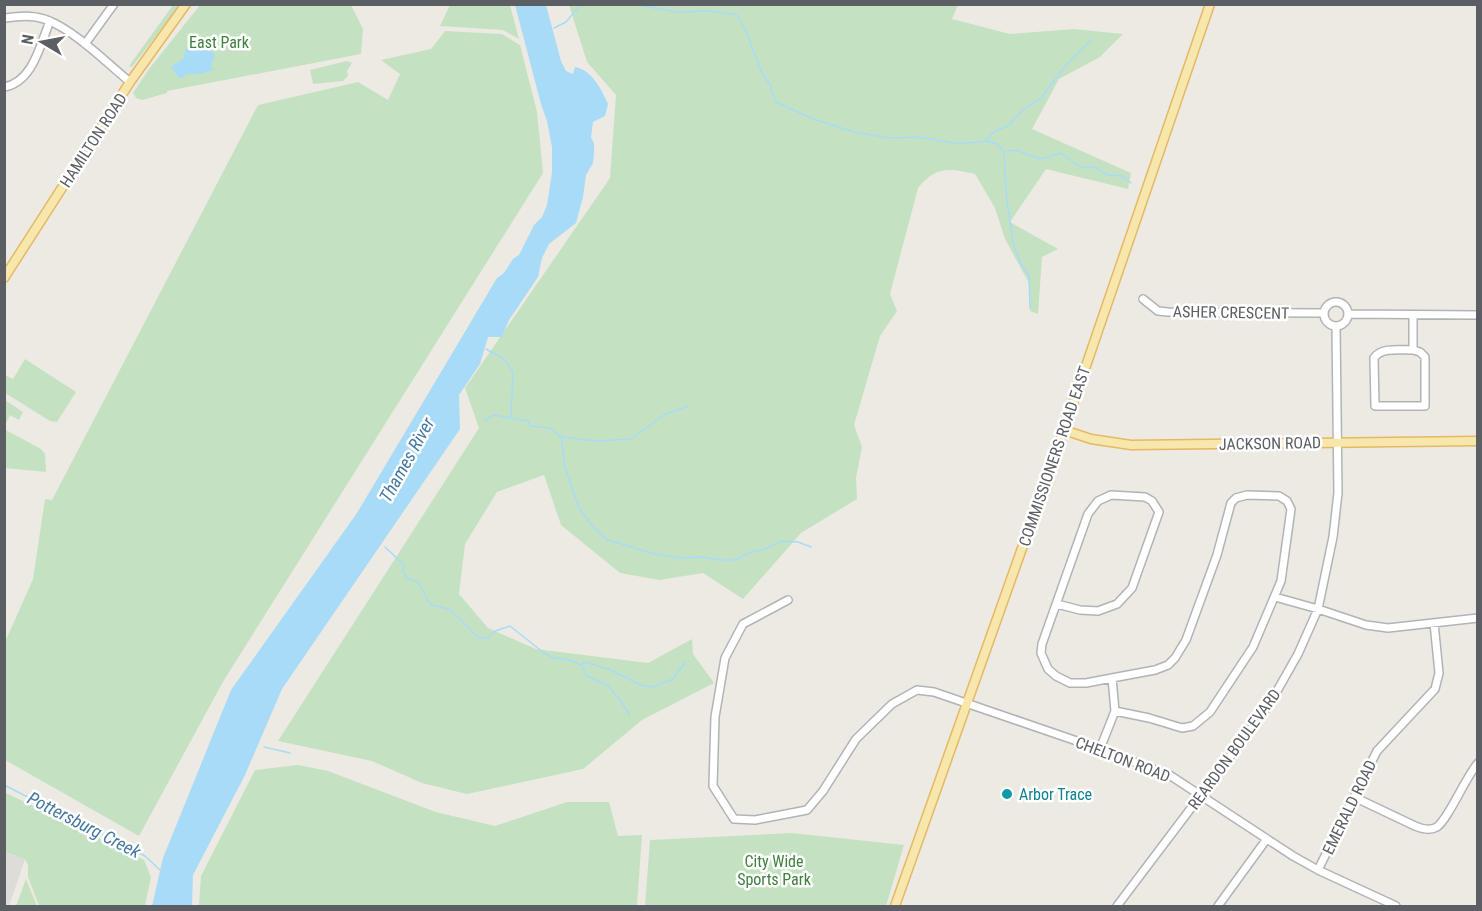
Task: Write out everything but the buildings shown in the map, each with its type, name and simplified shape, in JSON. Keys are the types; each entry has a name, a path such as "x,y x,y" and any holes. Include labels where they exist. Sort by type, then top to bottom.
{"main road":[{"name":"HAMILTON ROAD","path":"4,279 130,82 186,4"},
{"name":"COMMISSIONERS ROAD EAST","path":"895,906 1064,430 1210,4"},
{"name":"JACKSON ROAD","path":"1064,430 1091,439 1131,445 1478,441"}],"street":[{"path":"84,44 114,4"},
{"path":"4,18 29,16 50,21 84,44 130,82"},
{"path":"4,87 13,86 26,76 50,21"},
{"name":"ASHER CRESCENT","path":"1143,299 1158,311 1168,312 1323,313"},
{"path":"1335,301 1345,305 1348,315 1346,322 1336,326 1327,322 1323,313 1328,304 1335,301"},
{"path":"1348,315 1478,315"},
{"path":"1413,315 1413,350"},
{"name":"REARDON BOULEVARD","path":"1117,906 1269,705 1298,654 1318,609 1334,537 1338,493 1336,326"},
{"path":"1413,350 1420,351 1425,357 1425,406 1375,406 1374,358 1377,353 1413,350"},
{"path":"1057,604 1080,610 1098,611 1117,604 1132,588 1160,513 1152,501 1145,497 1111,495 1098,501 1088,514 1042,644 1041,653 1048,669 1056,676 1070,682 1086,683 1168,664 1182,649 1217,555 1230,503 1246,495 1279,496 1287,501 1291,509 1281,581 1254,647 1210,712 1193,726 1182,728 1115,711"},
{"path":"1275,597 1366,625 1388,628 1478,618"},
{"name":"CHELTON ROAD","path":"788,600 743,624 725,658 716,717 713,786 734,819 756,820 807,810 823,791 856,739 892,704 917,690 934,692 1171,776 1266,840 1318,870 1396,906"},
{"name":"EMERALD ROAD","path":"1318,870 1377,751 1435,689 1439,673 1434,623"},
{"path":"1100,749 1115,711 1112,678"},
{"path":"1354,797 1414,826 1425,830 1436,828 1444,819 1457,794 1478,763"},
{"path":"1228,906 1219,904 1266,840"}],"shaded area":[{"path":"5,852 25,859 9,906 5,906"}],"green space":[{"path":"173,5 180,5 132,67 129,66"},
{"name":"East Park","path":"200,5 351,5 363,29 361,54 167,91 167,93 142,100 136,98 133,93 149,69"},
{"path":"450,5 510,5 519,39 503,30 440,26"},
{"path":"569,5 958,5 952,19 1010,34 1074,29 1123,34 1100,57 1059,79 1032,129 1131,173 1128,189 1046,169 1010,222 1058,249 1042,257 1038,314 1030,311 1030,285 1005,239 995,208 975,174 944,170 931,176 918,188 890,294 897,311 880,336 854,425 862,447 856,478 857,499 801,533 743,599 703,573 659,580 620,573 561,525 544,475 497,492 465,544 459,594 488,628 536,649 648,663 692,639 693,654 714,683 642,720 583,769 467,794 422,783 372,761 278,741 479,428 465,388 610,178 616,95 587,62"},
{"path":"445,31 502,34 520,45 537,112 543,173 224,680 139,836 5,760 5,642 33,579 45,499 52,500 258,105 358,82 388,100 400,74 381,60 431,49"},
{"path":"347,61 352,63 347,71 348,76 343,81 313,84 310,70"},
{"path":"25,359 76,392 57,422 50,421 5,393 5,375 13,379"},
{"path":"5,400 23,412 19,420 10,415 5,425"},
{"path":"4,429 41,449 45,454 46,472 5,468"},
{"path":"298,765 328,771 436,812 495,826 567,802 609,802 618,836 642,835 637,906 199,906 201,876 255,770"},
{"path":"4,792 144,860 151,877 145,906 39,906 28,877 28,865 25,859 5,852"},
{"name":"City Wide Sports Park","path":"792,833 904,845 886,906 645,906 650,840"},
{"path":"26,879 37,906 16,906"}],"water":[{"name":"Thames River","path":"515,5 546,5 561,61 566,71 573,74 575,67 586,72 599,87 608,104 605,116 593,122 591,137 594,144 593,163 586,175 576,223 549,244 542,258 538,277 509,320 502,337 488,337 480,364 459,395 460,429 282,689 245,775 193,875 192,906 152,906 163,858 231,690 357,513 497,278 519,255 547,205 552,172 552,147"},
{"path":"198,37 215,55 211,65 213,70 200,74 187,74 180,79 171,67 184,58 185,51 192,40"}],"waterway":[{"path":"554,28 566,22 581,4"},
{"path":"631,4 677,12 711,11 737,15 776,102 811,118 854,132 889,138 919,137 959,144 986,141 998,144 1004,152 1006,194 1014,247 1022,266 1029,275 1030,308"},
{"path":"987,140 994,132 1009,125 1025,108 1041,98 1067,64 1091,40"},
{"path":"1006,151 1016,150 1040,159 1061,153 1080,167 1094,167 1108,175 1122,176 1131,183"},
{"path":"486,349 504,359 513,372 511,417"},
{"path":"562,437 596,441 631,439 665,414 689,406"},
{"path":"485,420 494,415 528,421 531,426 550,428 561,437 565,467 579,508 593,527 606,539 650,553 681,558 703,557 719,560 736,560 748,553 765,549 782,541 798,542 811,547"},
{"path":"385,547 405,566 402,572 406,578 418,582 430,604 451,610 479,638 488,638 495,631 510,626 544,653 581,665 587,676 607,685 630,715"},
{"path":"582,665 585,662 608,669 641,685 652,687 673,679 685,662"},
{"path":"264,747 290,753"},
{"name":"Pottersburg Creek","path":"4,785 145,856 160,870"}],"place":[{"name":"Arbor Trace","path":"1007,794"}]}
